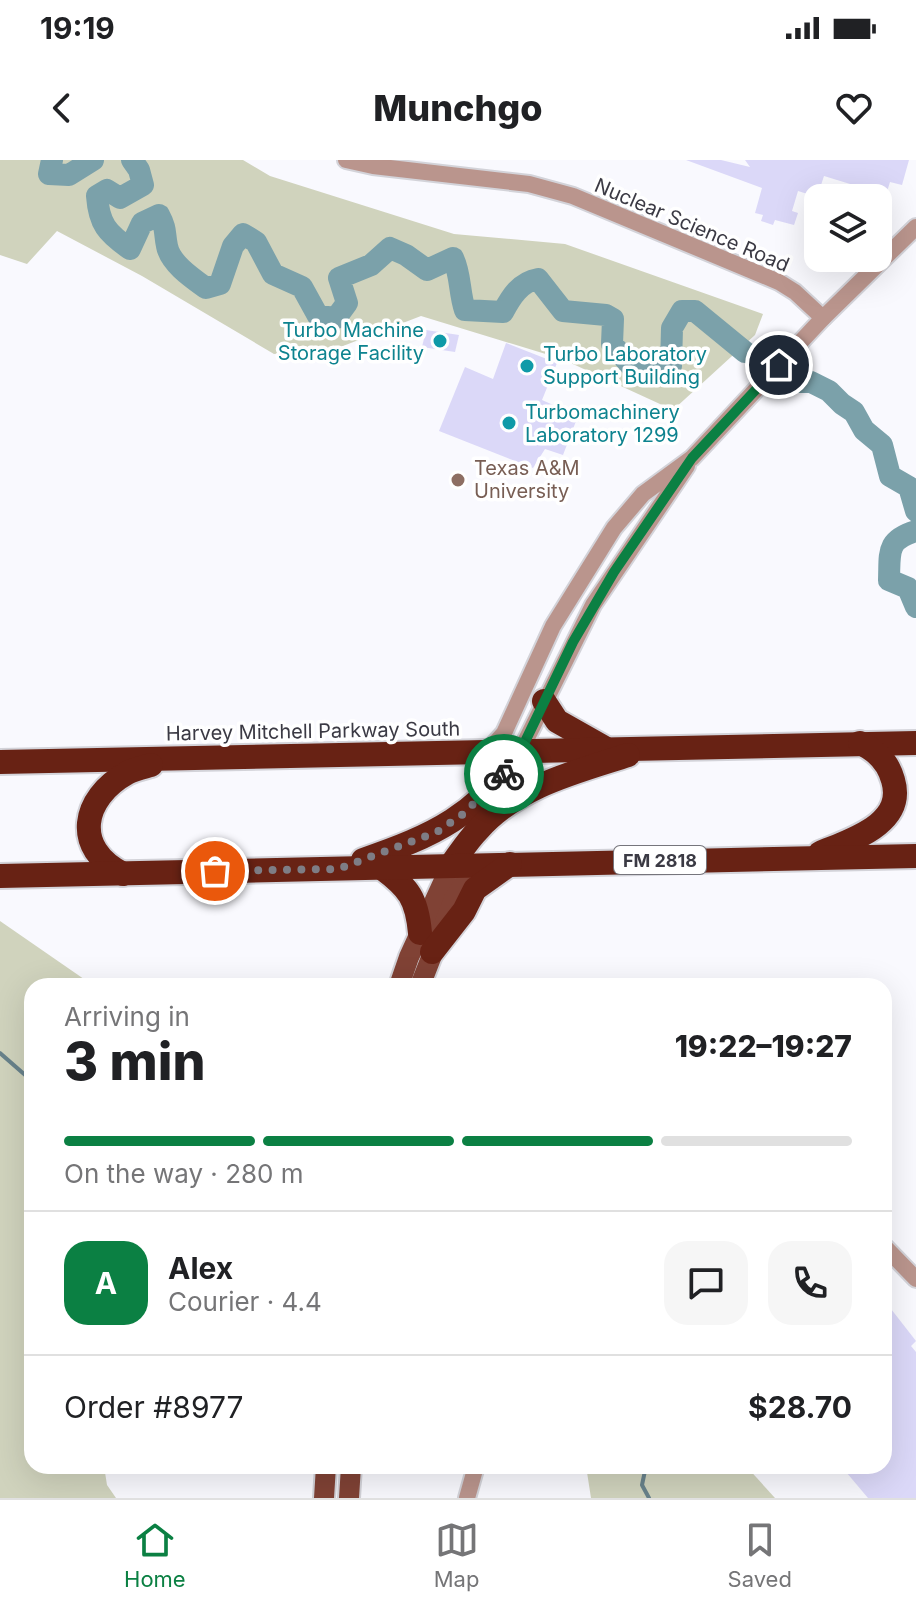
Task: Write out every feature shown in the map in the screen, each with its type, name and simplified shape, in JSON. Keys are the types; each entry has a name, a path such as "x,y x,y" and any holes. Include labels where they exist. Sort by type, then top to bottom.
{"highway":[{"path":"544,701 557,721 605,749"},
{"path":"811,857 869,832 883,820 891,807 895,789 890,771 880,756 860,743"},
{"name":"Harvey Mitchell Parkway South","path":"0,762 916,743"},
{"path":"451,865 478,829 511,801 551,780 653,748"},
{"path":"338,869 437,832 497,784 521,750"},
{"path":"123,874 107,865 92,846 89,819 94,802 104,789 129,772 174,759"},
{"name":"FM 2818","path":"0,876 916,856"},
{"path":"382,868 398,879 411,894 426,943 464,911 475,889 510,864"}],"main road":[{"path":"404,978 476,864"},
{"path":"421,978 426,943 451,865"},
{"path":"324,1498 326,1474"},
{"path":"349,1498 350,1474"}],"street":[{"name":"Nuclear Science Road","path":"346,160 373,166 529,184 573,196 779,282 823,318"},
{"path":"521,750 593,605 692,458 823,318 916,227"},
{"path":"488,751 504,733 553,626 614,528 643,494 692,458"},
{"path":"892,1254 916,1279"},
{"path":"467,1498 474,1474"}],"green space":[{"path":"0,160 243,160 270,176 454,234 565,244 763,314 755,335 673,410 562,359 421,316 343,346 274,354 142,276 57,231 27,264 0,255"},
{"path":"0,921 82,978 24,978 24,1474 105,1474 107,1485 116,1498 0,1498"},
{"path":"587,1474 753,1474 775,1498 591,1498"}],"building":[{"path":"686,160 721,160 750,167 745,160 909,160 902,185 890,182 850,184 824,176 821,184 804,184 804,193 798,191 792,211 798,213 794,225 775,220 773,225 761,221 763,215 755,213 762,188"},
{"name":"Turbo Machine Storage Facility","path":"426,330 459,335 455,352 422,347"},
{"name":"Turbomachinery Laboratory 1299","path":"506,343 557,363 542,400 578,416 563,455 545,449 533,468 439,431 465,367 493,379"},
{"path":"892,1310 916,1341 911,1346 916,1352 916,1498 868,1498 848,1474 892,1474"}],"waterway":[{"path":"52,160 49,174 69,175 93,160"},
{"path":"132,160 143,185 120,198 107,190 97,196 106,227 130,249 142,223 159,215 172,258 206,288 220,284 233,246 243,234 256,242 273,274 302,287 318,316 336,318 347,303 339,278 371,265 390,248 427,270 453,258 465,310 503,312 521,287 538,279 563,311 606,315 613,319 612,344 633,368 667,375 671,366 672,328 682,311 695,311 745,352"},
{"path":"798,382 811,382 829,391 854,412 864,430 882,445 890,476 909,487 916,511"},
{"path":"916,531 899,539 892,548 889,580 908,588 916,607"},
{"path":"0,1053 24,1074"},
{"path":"644,1474 642,1485 649,1498"}],"way so far":[{"path":"215,871 338,869 437,832 480,800 504,774"}],"place":[{"name":"Turbo Machine Storage Facility","path":"440,341"},
{"name":"Turbo Laboratory Support Building","path":"527,366"},
{"name":"Turbomachinery Laboratory 1299","path":"509,423"},
{"name":"Texas A&M University","path":"458,480"}],"route":[{"path":"504,774 521,750 573,642 614,572 692,458 779,365"}]}
